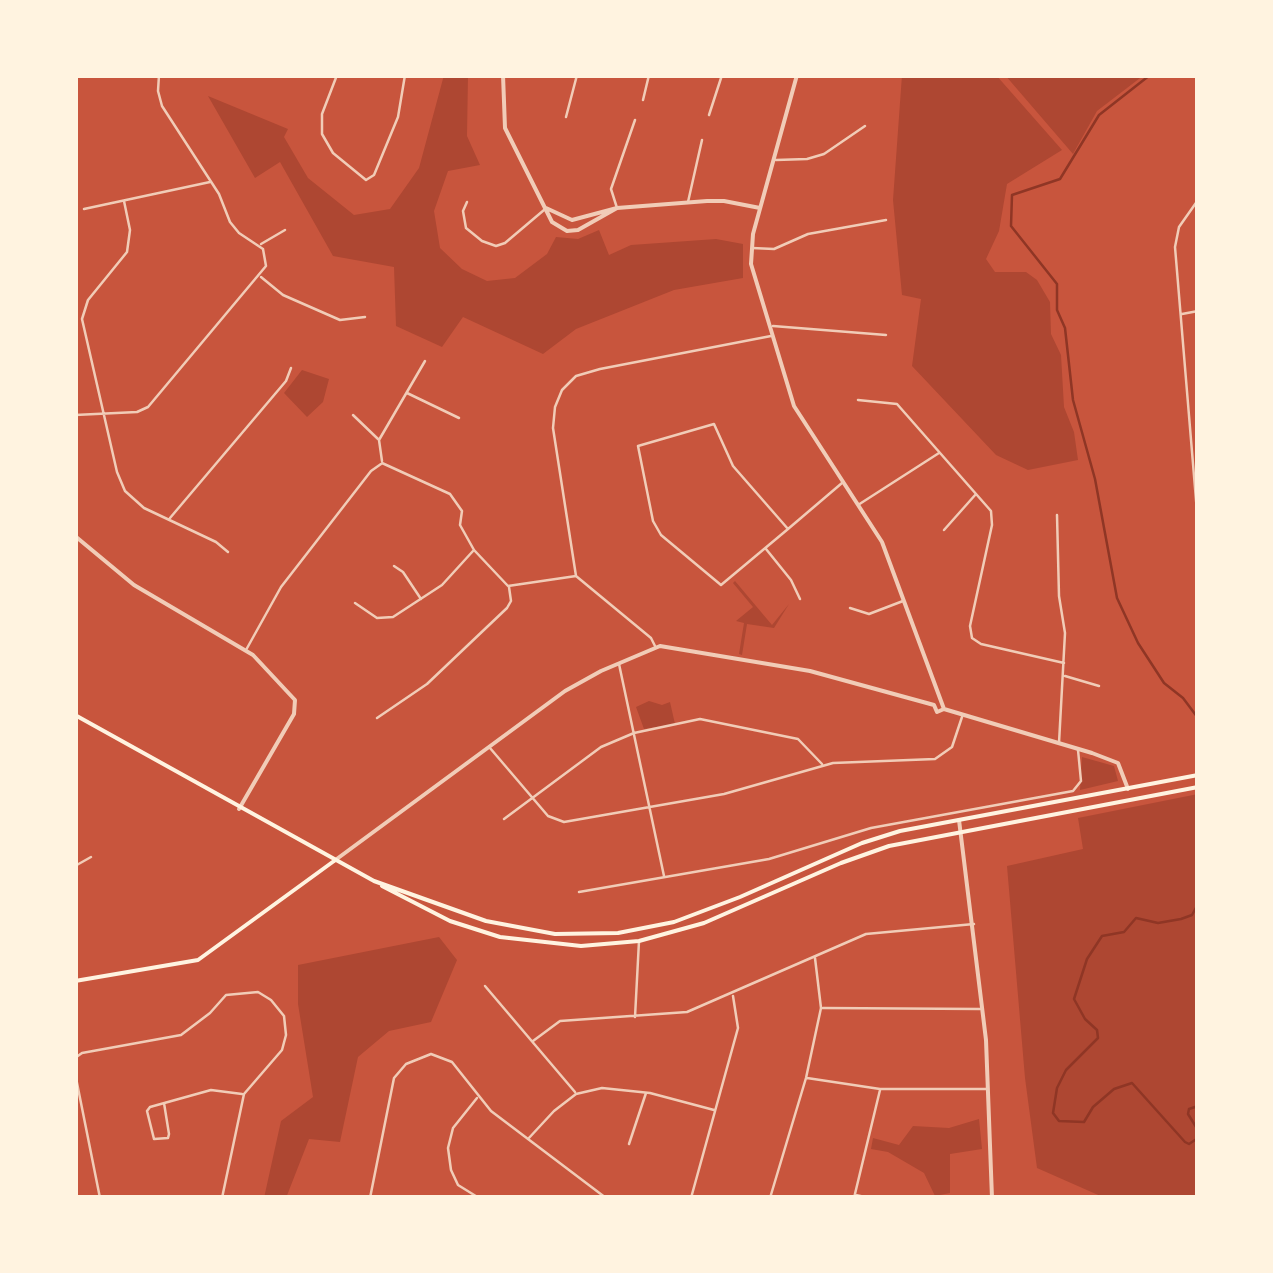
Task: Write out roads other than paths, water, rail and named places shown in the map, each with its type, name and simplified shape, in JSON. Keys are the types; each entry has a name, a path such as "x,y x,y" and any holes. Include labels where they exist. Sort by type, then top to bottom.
{"main road":[{"path":"75,715 239,809 450,921 500,938 581,946 639,941 704,922 874,850 1198,787"},
{"path":"374,881 507,927 555,934 618,933 700,914 875,838 1198,775"},
{"path":"75,981 204,957 334,861"}],"street":[{"path":"75,416 137,412 148,407 260,276 267,260 259,245 234,228 212,182 162,106 159,75"},
{"path":"337,75 322,114 322,134 333,153 366,180 374,175 395,124 405,75"},
{"path":"503,75 505,128 552,222 573,231 616,208"},
{"path":"566,117 577,75"},
{"path":"643,100 649,75"},
{"path":"709,115 722,75"},
{"path":"797,75 751,248 754,274 794,406 886,550 937,712 944,709 1115,761 1122,769 1131,800"},
{"path":"616,208 611,189 636,120"},
{"path":"774,160 792,161 824,154 865,126"},
{"path":"688,202 702,140"},
{"path":"84,209 212,182"},
{"path":"1198,200 1176,237 1198,524"},
{"path":"124,201 130,230 127,252 88,300 82,314 116,472 125,491 144,508 216,542 228,552"},
{"path":"546,208 572,220 616,208 688,202 724,201 760,208"},
{"path":"467,202 463,210 466,228 496,246 505,243 546,208"},
{"path":"751,248 774,249 808,234 886,220"},
{"path":"259,245 285,230"},
{"path":"260,276 283,295 340,320 365,317"},
{"path":"1180,314 1198,310"},
{"path":"770,326 886,335"},
{"path":"656,647 651,638 576,576 553,428 555,407 562,390 576,376 773,336"},
{"path":"382,463 379,440 426,360"},
{"path":"168,520 286,382 291,368"},
{"path":"406,392 459,418"},
{"path":"858,400 897,404 991,511 992,525 970,626 972,638 981,644 1064,663"},
{"path":"354,415 379,440"},
{"path":"788,529 733,466 714,424 638,446 653,521 661,535 721,585 764,548 788,529 843,482"},
{"path":"858,505 940,452"},
{"path":"376,718 426,684 506,608 511,598 508,586 474,550 460,525 462,511 450,494 382,463"},
{"path":"246,650 281,587 382,463"},
{"path":"944,530 976,493"},
{"path":"1057,515 1064,663 1060,744"},
{"path":"75,536 134,586 246,650 278,680 296,704 239,809"},
{"path":"764,548 791,580 800,599"},
{"path":"355,603 382,619 392,616 447,581 474,550"},
{"path":"394,566 403,572 421,599"},
{"path":"508,586 576,576"},
{"path":"850,608 869,614 904,600"},
{"path":"334,861 565,692 656,647 810,671 937,703"},
{"path":"618,663 664,877"},
{"path":"1064,676 1100,686"},
{"path":"489,748 548,816 564,822 724,794 824,766 936,759 952,747 962,716"},
{"path":"504,819 601,748 634,733 700,719 798,738 824,766"},
{"path":"579,892 769,859 871,828 1073,791 1081,781 1078,749"},
{"path":"959,820 983,1009 992,1198"},
{"path":"75,866 92,857"},
{"path":"533,1041 560,1021 686,1012 866,934 974,924"},
{"path":"635,1018 639,941"},
{"path":"770,1198 806,1078 821,1008 815,958"},
{"path":"485,986 576,1094"},
{"path":"75,1058 181,1034 210,1013 226,995 258,992 271,1000 284,1016 286,1035 282,1050 244,1094 222,1198"},
{"path":"691,1198 738,1028 733,993"},
{"path":"821,1008 983,1009"},
{"path":"370,1198 390,1089 400,1068 421,1056 441,1057 459,1069 478,1097 527,1140 606,1198"},
{"path":"75,1073 100,1198"},
{"path":"806,1078 880,1089 989,1089"},
{"path":"527,1140 576,1094 602,1088 646,1093 716,1110"},
{"path":"869,1198 854,1196 880,1089"},
{"path":"164,1103 170,1134 168,1138 154,1139 147,1112 150,1107 164,1103 211,1090 244,1094"},
{"path":"629,1144 646,1093"},
{"path":"478,1097 453,1128 448,1148 458,1185 479,1198"}],"waterway":[{"path":"1150,75 1099,115 1060,179 1012,195 1011,226 1057,284 1057,310 1065,328 1073,400 1095,479 1117,598 1138,643 1164,683 1183,698 1198,718"},
{"path":"1198,904 1192,915 1181,919 1158,923 1136,918 1124,932 1102,936 1087,959 1074,999 1085,1019 1097,1030 1098,1038 1066,1070 1057,1088 1053,1113 1059,1121 1084,1122 1093,1107 1114,1089 1132,1083 1185,1142 1189,1144 1198,1138"},
{"path":"1198,1106 1189,1109 1188,1114 1198,1130"}]}
